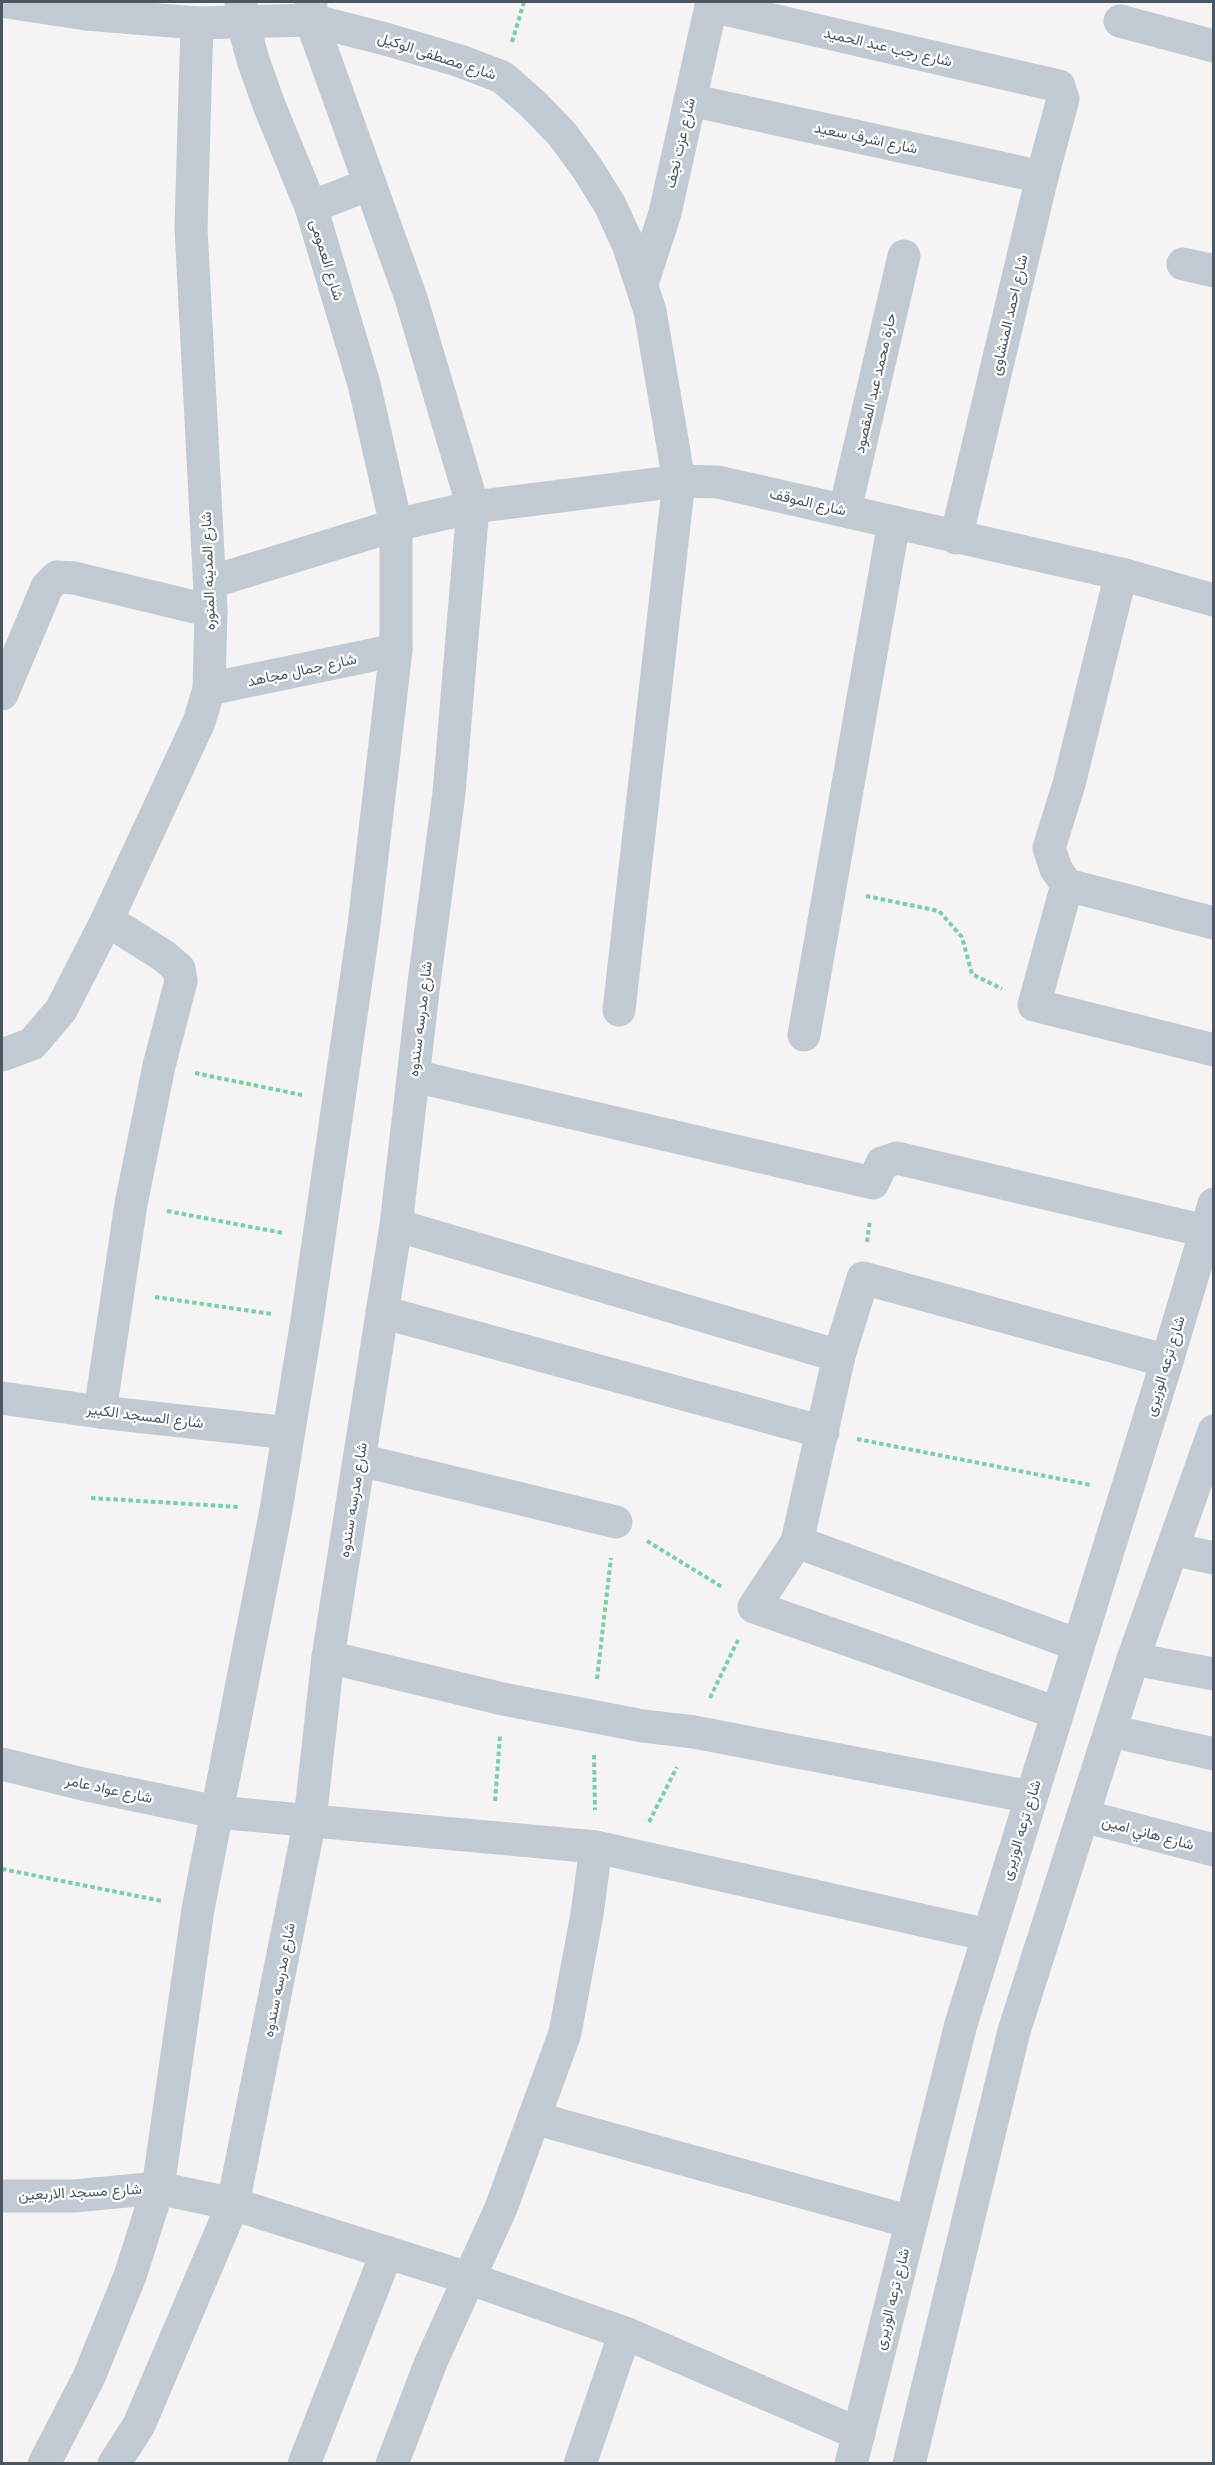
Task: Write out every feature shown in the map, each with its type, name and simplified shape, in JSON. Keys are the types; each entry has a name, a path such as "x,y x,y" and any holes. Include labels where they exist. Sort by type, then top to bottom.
{"street":[{"name":"شارع مصطفى الوكيل","path":"7,2 86,14 197,23 242,12 311,11 389,40 502,77 555,127 587,168 610,205 628,244 642,284 658,350 679,481 619,1010"},
{"name":"شارع رجب عبد الحميد","path":"712,4 1059,86 1063,92"},
{"name":"شارع عزت نجف","path":"642,284 664,213 712,4"},
{"path":"311,11 411,298 473,507"},
{"name":"شارع العمومى","path":"242,12 253,60 311,207 364,384 396,525"},
{"path":"1120,21 1214,46"},
{"name":"شارع المدينه المنوره","path":"2,1056 32,1044 61,1010 107,920 199,722 209,689 211,597 191,228 197,23"},
{"name":"شارع احمد المنشاوى","path":"956,538 1042,177 1064,99 1063,92"},
{"name":"شارع اشرف سعيد","path":"690,100 1042,177"},
{"path":"311,207 370,184"},
{"name":"حارة محمد عبد المقصود","path":"845,510 904,256"},
{"name":"شارع الموقف","path":"211,597 396,525 473,507 679,481 718,482 845,510 956,538 1121,574 1214,600"},
{"name":"شارع مدرسه سندوه","path":"114,2463 139,2425 233,2204 310,1820 328,1657 396,1226 449,793 473,507"},
{"path":"804,1035 894,522"},
{"path":"44,2463 89,2377 130,2276 158,2188 198,1909 276,1510 307,1320 364,925 396,650 396,525"},
{"path":"1121,574 1069,784 1049,848 1056,869 1067,885 1214,923"},
{"path":"2,694 47,587 57,577 211,597"},
{"name":"شارع جمال مجاهد","path":"209,689 396,650"},
{"path":"1067,885 1034,1005 1214,1050"},
{"path":"100,1412 131,1204 159,1066 181,981 179,969 164,956 107,920"},
{"path":"414,1076 873,1183 882,1163 897,1158 1209,1218"},
{"name":"شارع ترعه الوزيرى","path":"855,2449 961,2024 1167,1361 1209,1218"},
{"path":"396,1226 839,1356"},
{"path":"1057,1713 754,1606 797,1542 824,1432 839,1356 863,1278 1167,1361"},
{"path":"382,1312 824,1432"},
{"name":"شارع المسجد الكبير","path":"2,1398 100,1412 288,1433"},
{"path":"909,2463 1014,2031 1133,1659 1214,1431"},
{"path":"360,1460 616,1522"},
{"path":"797,1542 1078,1645"},
{"path":"1172,1549 1214,1558"},
{"path":"328,1657 503,1699 643,1726 694,1732 1031,1797"},
{"path":"1133,1659 1214,1674"},
{"path":"1110,1731 1214,1754"},
{"name":"شارع عواد عامر","path":"2,1764 216,1812 596,1847 988,1935"},
{"name":"شارع هاني امين","path":"1083,1816 1214,1850"},
{"path":"392,2463 431,2362 501,2208 565,2033 587,1914 596,1847"},
{"path":"534,2118 911,2222"},
{"name":"شارع مسجد الاربعين","path":"2,2196 74,2196 158,2188 233,2204 468,2278 625,2333 855,2449"},
{"path":"304,2463 387,2252"},
{"path":"580,2463 625,2333"}],"path":[{"path":"830,889 939,911 962,937 972,974 1034,1005"},
{"path":"159,1066 338,1102"},
{"path":"863,1278 873,1183"},
{"path":"131,1204 318,1240"},
{"path":"118,1292 307,1320"},
{"path":"824,1432 1126,1491"},
{"path":"91,1498 276,1510"},
{"path":"596,1847 593,1715 616,1522 754,1606 633,1855"},
{"path":"492,1837 503,1699"},
{"path":"2,1869 198,1909"}]}
